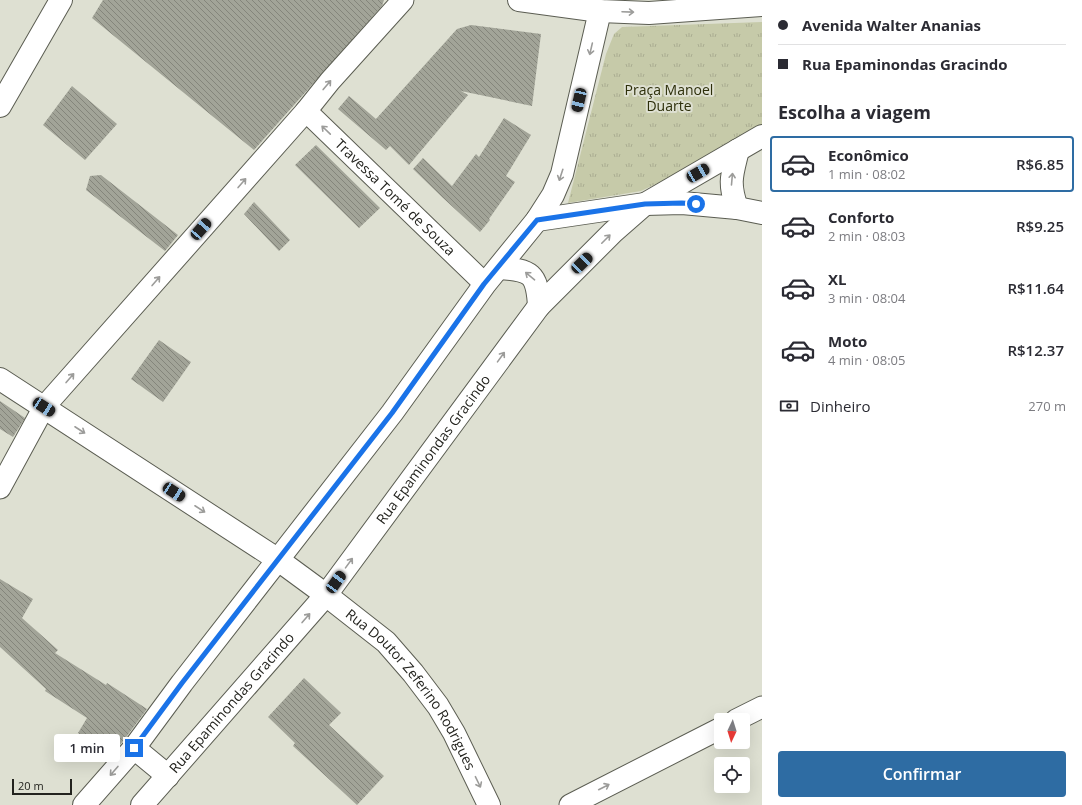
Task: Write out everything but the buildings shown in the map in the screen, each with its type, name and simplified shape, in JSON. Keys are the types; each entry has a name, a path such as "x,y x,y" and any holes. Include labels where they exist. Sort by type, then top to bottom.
{"street":[{"path":"0,106 61,0"},
{"path":"0,488 44,407 403,0"},
{"path":"519,0 600,11 649,13 762,5"},
{"path":"84,805 134,748 277,559 392,413 484,284 537,220 553,195 562,174 600,11"},
{"name":"Travessa Tomé de Souza","path":"306,111 484,284"},
{"name":"Rua Epaminondas Gracindo","path":"142,805 326,595 539,306 562,281 613,232 645,204 762,136"},
{"path":"737,208 732,193 731,178 738,150"},
{"path":"537,220 645,204 682,203 737,208 762,213"},
{"path":"498,268 515,269 527,272 534,279 538,291 539,306"},
{"name":"Rua Doutor Zeferino Rodrigues","path":"0,379 277,559 386,642 414,673 438,706 454,734 489,805"},
{"path":"750,713 762,707"},
{"path":"570,805 714,732"},
{"path":"134,748 168,776"}],"green space":[{"name":"Praça Manoel Duarte","path":"762,22 762,128 690,168 641,191 568,203 606,54 614,34 622,27"}],"route":[{"path":"134,748 277,559 392,413 484,284 537,220 645,204 696,204"}]}
